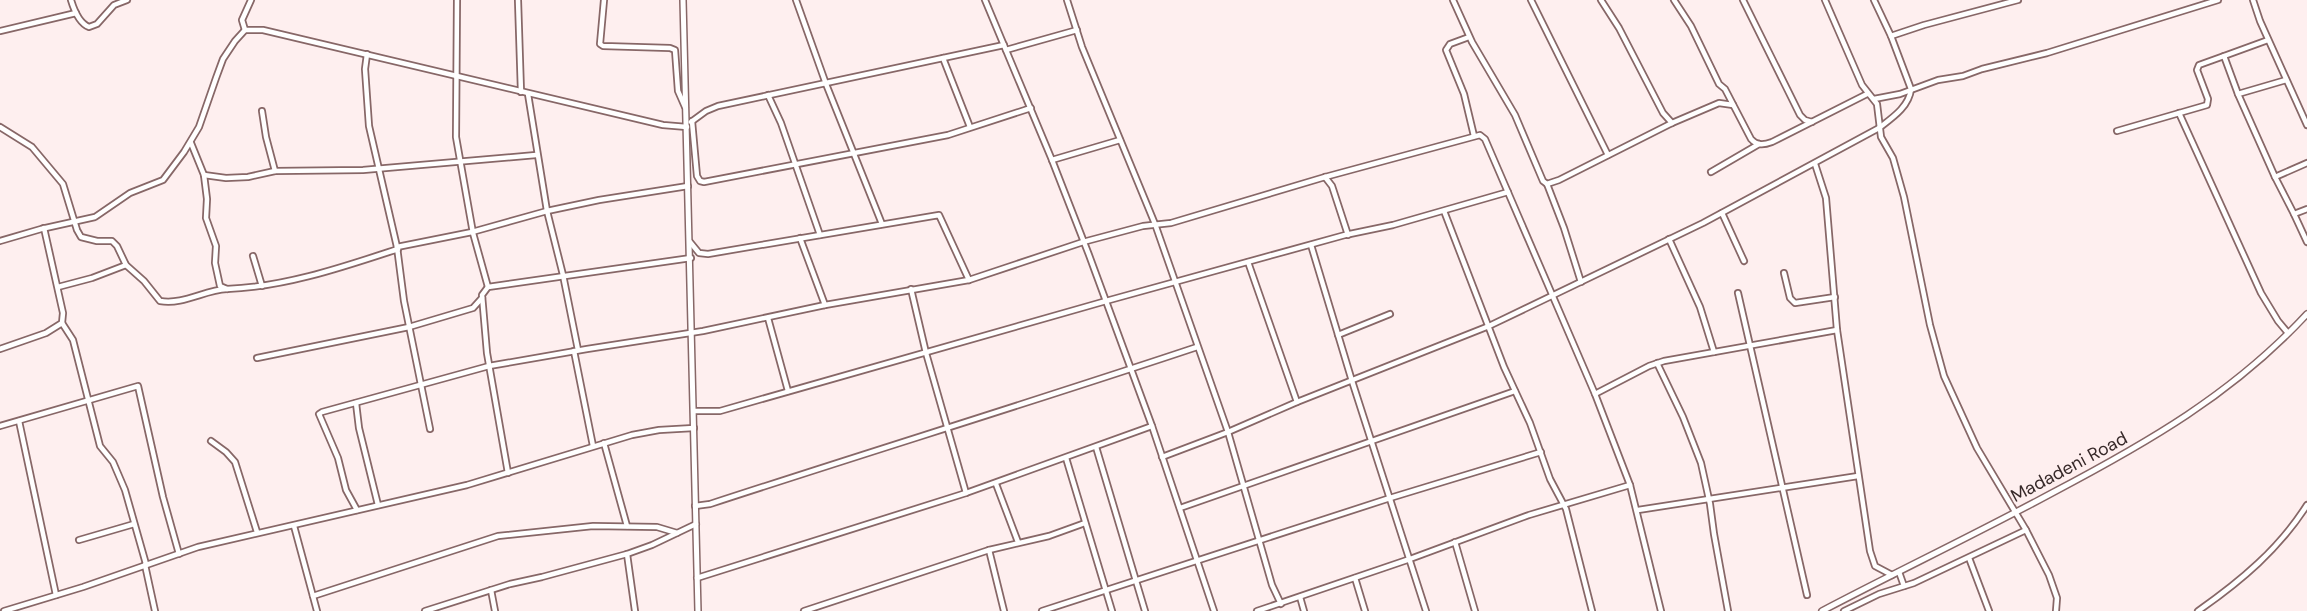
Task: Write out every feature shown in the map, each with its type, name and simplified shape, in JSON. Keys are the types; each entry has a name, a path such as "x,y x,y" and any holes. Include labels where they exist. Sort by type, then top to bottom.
{"street":[{"path":"71,0 83,24 91,27 101,20 112,7 128,0"},
{"path":"245,30 242,20 251,0"},
{"path":"457,0 458,76 454,120 472,232 488,287"},
{"path":"518,0 521,92"},
{"path":"603,0 600,44 675,50 678,91 686,109"},
{"path":"683,0 686,109 697,176 702,182 948,135 1031,108"},
{"path":"796,0 826,84 882,224"},
{"path":"985,0 1052,160 1106,302 1152,426 1214,611"},
{"path":"1067,0 1176,283 1228,432 1245,484 1272,585 1281,604"},
{"path":"1453,0 1469,37 1511,108 1543,181 1547,184 1581,282"},
{"path":"1531,0 1608,155"},
{"path":"1601,0 1619,28 1663,113 1672,123"},
{"path":"1674,0 1691,26 1717,80 1751,139 1758,144"},
{"path":"1743,0 1800,115 1812,122"},
{"path":"1825,0 1867,94 1874,99 1881,137 1893,158 1904,197 1929,325 1944,376 1977,448 2026,530 2053,587 2058,603 2056,611"},
{"path":"1162,457 1489,326 1722,213 1879,128 1903,107 1910,96 1911,89 1892,36 1874,0"},
{"path":"1892,36 2018,0"},
{"path":"1874,99 1900,94 1938,80 1963,76 2047,53 2217,0"},
{"path":"2253,0 2268,40 2307,125"},
{"path":"0,31 76,13"},
{"path":"0,241 44,228 95,217 130,194 160,181 191,143 203,118 223,59 245,30 258,28 663,125 689,124 711,108 1077,30"},
{"path":"1469,37 1448,46 1446,50 1467,103 1474,136"},
{"path":"2117,131 2207,105 2208,99 2197,70 2199,65 2268,40"},
{"path":"367,54 364,69 369,126 398,248 409,327 430,429"},
{"path":"2224,56 2238,94 2275,177 2307,242"},
{"path":"943,58 970,127"},
{"path":"2238,94 2286,80"},
{"path":"528,94 536,154 563,275 593,446"},
{"path":"1711,172 1758,144 1772,142 1867,94"},
{"path":"768,95 781,123 820,235"},
{"path":"1547,184 1672,123 1719,103 1726,102 1733,105"},
{"path":"262,111 275,171"},
{"path":"2179,113 2262,293 2278,321 2288,333"},
{"path":"689,124 688,186 698,611"},
{"path":"0,127 32,147 63,184 76,230 82,238 112,241 126,265 144,281 160,302 177,302 226,289 241,290 262,286 346,266 398,248 472,232 547,211 688,186"},
{"path":"357,510 346,490 338,458 319,414 322,412 489,366 691,333 825,305 969,280 1083,242 1155,224 1171,223 1325,177 1474,136 1482,136 1554,296 1630,485 1661,611"},
{"path":"1052,160 1120,140"},
{"path":"191,143 204,175 207,199 206,218 216,246 217,279 220,286 226,289"},
{"path":"204,175 226,178 248,177 275,171 350,170 536,154"},
{"path":"2275,177 2307,163"},
{"path":"1815,164 1826,198 1837,330 1873,563 1877,568 1892,575"},
{"path":"1325,177 1332,186 1348,235"},
{"path":"694,411 716,412 1248,262 1393,225 1508,192"},
{"path":"2294,214 2307,209"},
{"path":"1444,211 1553,487 1563,504 1592,611"},
{"path":"1722,213 1744,261"},
{"path":"690,242 699,253 704,255 940,215 969,280"},
{"path":"44,228 63,313 62,323 73,340 90,399 100,446 115,466 134,524 146,564 155,611"},
{"path":"800,238 825,305"},
{"path":"1669,239 1700,307 1714,352"},
{"path":"1311,245 1426,611"},
{"path":"253,256 262,286"},
{"path":"257,358 409,327 473,308 488,287 691,258"},
{"path":"1248,262 1297,402"},
{"path":"58,287 92,278 126,265"},
{"path":"1784,273 1790,298 1795,303 1835,297"},
{"path":"911,289 926,352 966,494"},
{"path":"1738,292 1807,595"},
{"path":"482,298 489,366 508,473"},
{"path":"1338,334 1390,314"},
{"name":"Madadeni Road","path":"1822,611 2122,456 2184,419 2242,376 2307,315"},
{"path":"768,318 788,391"},
{"path":"0,349 46,333 62,323"},
{"path":"1595,394 1657,363 1837,330"},
{"path":"695,506 710,504 822,466 948,428 1197,347"},
{"path":"1657,363 1697,452 1709,498 1728,611"},
{"path":"0,426 138,386 163,497 179,554"},
{"path":"1180,508 1515,392"},
{"path":"356,403 359,428 378,505"},
{"path":"19,421 56,595"},
{"path":"697,578 996,484 1152,426"},
{"path":"4,611 146,564 257,532 294,526 508,473 604,443 659,430 694,428"},
{"path":"211,441 226,452 234,462 257,532"},
{"path":"604,443 627,526"},
{"path":"1096,447 1145,611"},
{"path":"1042,611 1390,498 1541,452"},
{"path":"1066,458 1112,611"},
{"path":"1638,510 1858,476"},
{"path":"996,484 1018,542"},
{"path":"1257,611 1274,609 1300,597 1563,504 1630,485"},
{"path":"2198,611 2263,561 2292,528 2307,505"},
{"path":"804,611 989,550 1049,536 1085,523"},
{"path":"79,540 134,524"},
{"path":"425,611 440,609 491,590 627,554 696,524"},
{"path":"294,526 317,611"},
{"path":"313,596 469,543 498,536 593,526 657,527 677,533"},
{"path":"1844,611 1879,594 1904,586 1969,558 2026,530"},
{"path":"1455,542 1475,611"},
{"path":"989,550 1004,611"},
{"path":"627,554 635,611"},
{"path":"1969,558 1989,611"},
{"path":"1899,572 1904,586"},
{"path":"1355,578 1365,611"},
{"path":"491,590 495,611"},
{"path":"1300,597 1304,611"}]}
